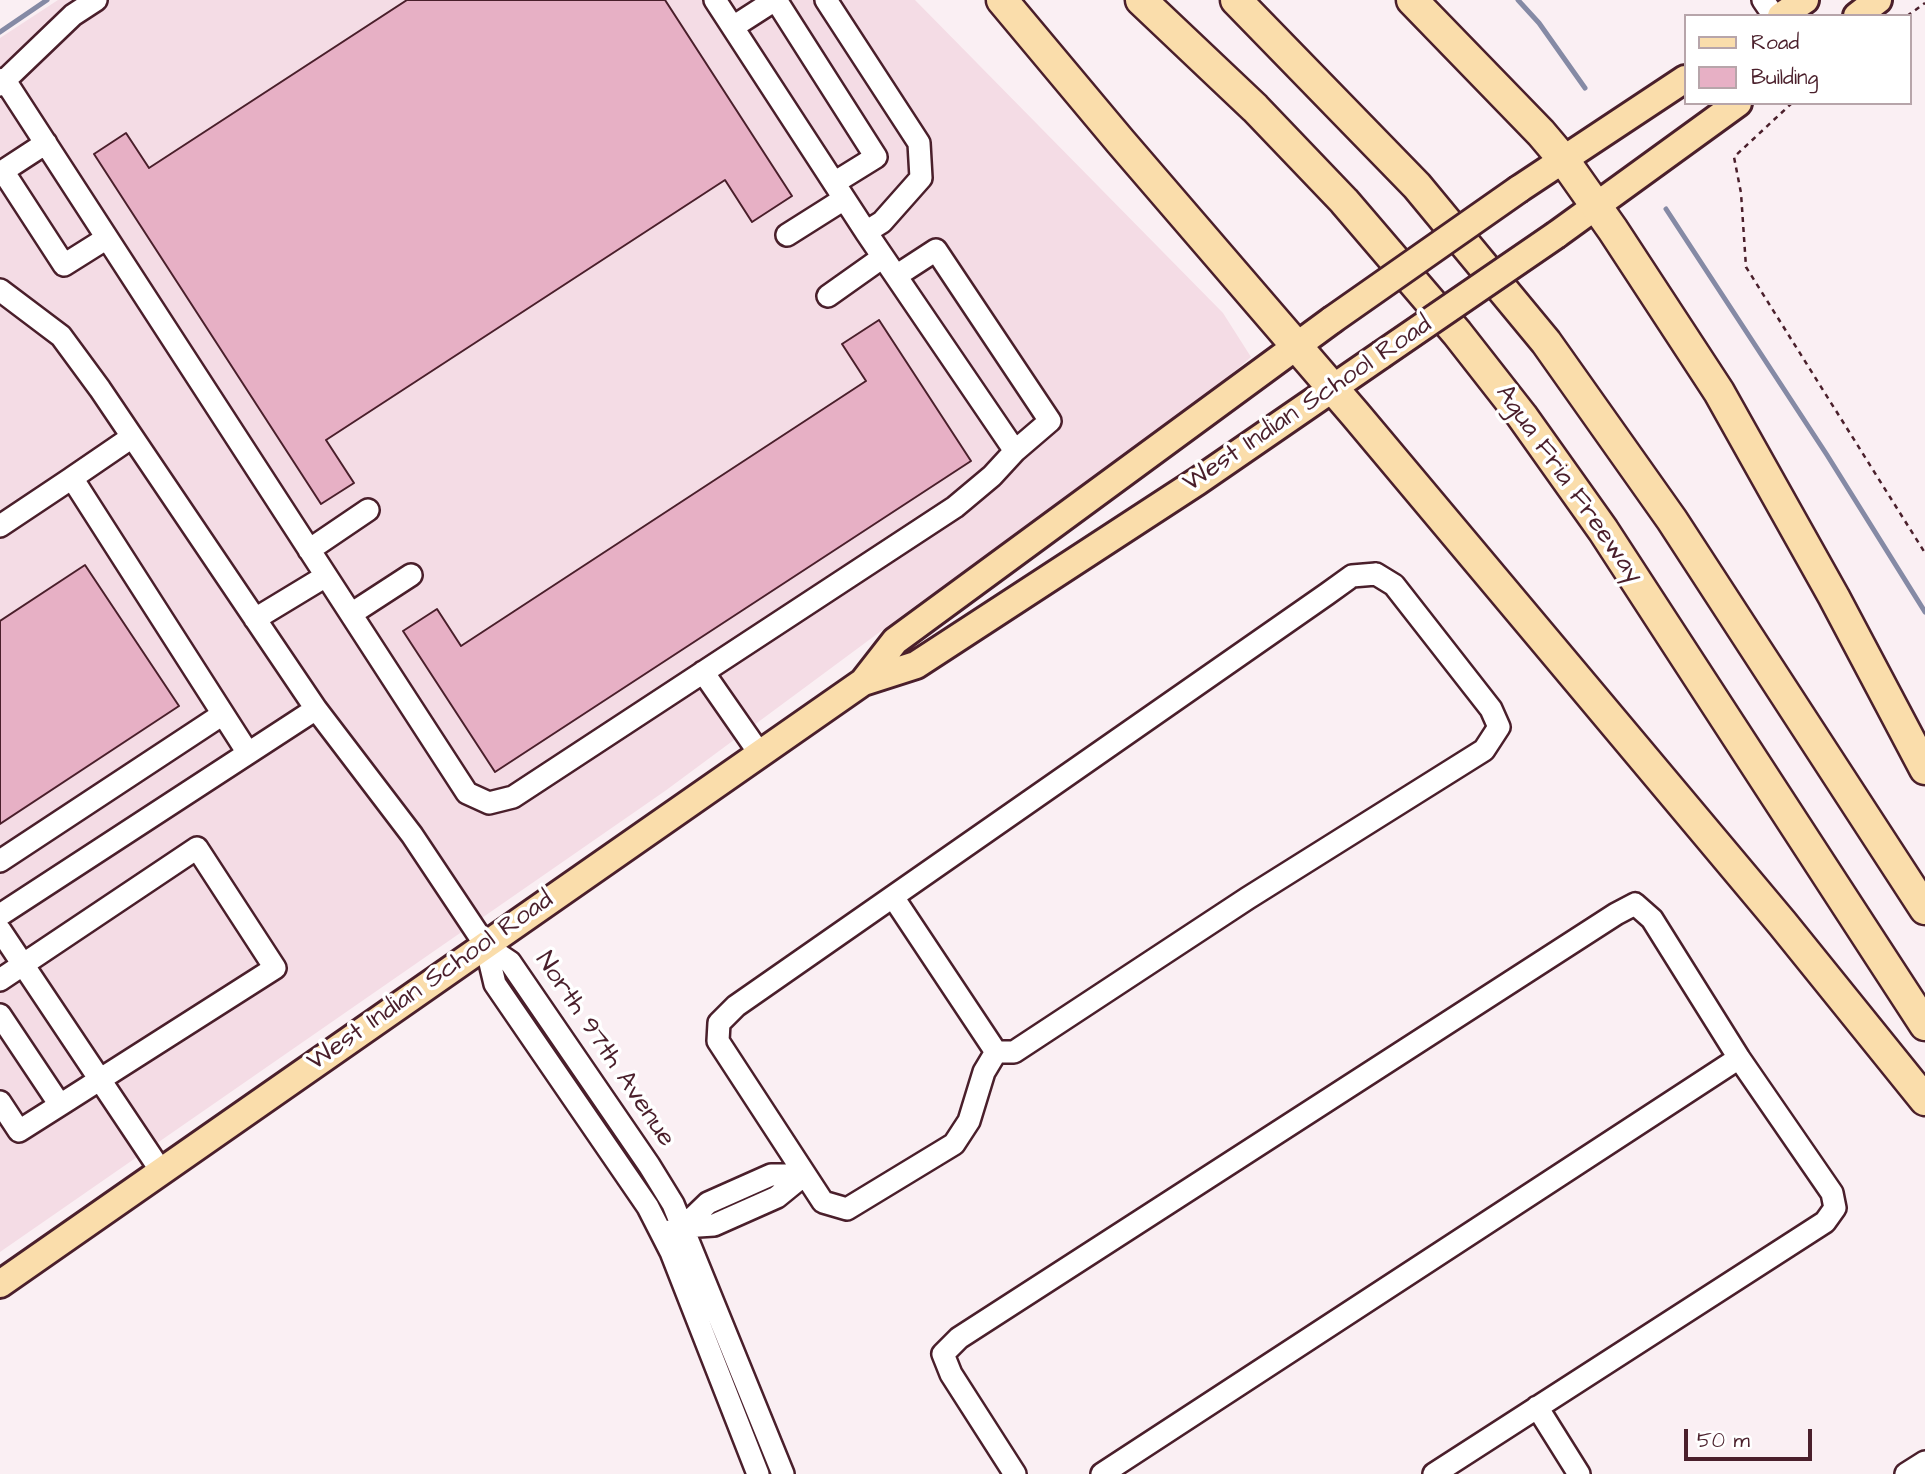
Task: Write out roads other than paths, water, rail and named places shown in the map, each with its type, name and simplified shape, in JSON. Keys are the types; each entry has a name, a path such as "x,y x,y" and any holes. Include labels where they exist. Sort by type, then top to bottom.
{"highway":[{"path":"1002,0 1297,345 1783,923 1925,1100"},
{"name":"Agua Fria Freeway","path":"1141,0 1255,108 1334,191 1457,333 1522,416 1603,530 1925,1024"},
{"path":"1236,0 1416,186 1546,342 1672,520 1925,909"},
{"path":"1412,0 1466,53 1563,159 1597,207 1719,392 1925,768"}],"main road":[{"path":"1784,14 1805,0"},
{"path":"1860,14 1878,0"},
{"name":"West Indian School Road","path":"0,1284 863,682 895,641 1297,345 1519,189 1684,80"},
{"name":"West Indian School Road","path":"863,682 916,665 1198,481 1597,207 1735,105"}],"street":[{"path":"96,0 72,15 2,82 46,143 467,793 489,803 513,796 955,507 1050,421 936,250 896,276"},
{"path":"715,0 866,232 1015,451"},
{"path":"733,27 775,0 876,157 787,235"},
{"path":"826,0 919,143 920,178 882,222 866,232"},
{"path":"46,143 3,171 64,265 107,238"},
{"path":"828,296 883,257"},
{"path":"0,290 61,336 316,709 412,835 486,946"},
{"path":"0,526 132,437"},
{"path":"72,478 248,753"},
{"path":"309,550 368,510"},
{"path":"1376,574 1394,585 1491,709 1499,727 1484,750 1248,898 1014,1052 996,1052 984,1072 969,1122 954,1144 847,1209 823,1202 804,1175 718,1041 719,1023 736,1006 1352,576 1376,574"},
{"path":"351,614 411,575"},
{"path":"255,619 326,576"},
{"path":"703,672 760,754"},
{"path":"0,915 316,709"},
{"path":"0,861 223,714"},
{"path":"0,980 197,848 275,968 19,1131 0,1102"},
{"path":"893,897 996,1052"},
{"path":"1015,1474 951,1374 943,1354 960,1338 1635,904 1652,919 1739,1058 1832,1193 1835,1208 1825,1222 1434,1474"},
{"path":"0,930 161,1171"},
{"name":"North 97th Avenue","path":"486,946 510,962 673,1204 783,1474"},
{"name":"North 97th Avenue","path":"486,946 495,984 629,1178 671,1252 758,1474"},
{"path":"0,1015 60,1105"},
{"path":"1102,1474 1739,1058"},
{"path":"661,1233 683,1227 713,1225 777,1197 804,1175"},
{"path":"1537,1407 1579,1474"},
{"path":"1906,1474 1925,1462"}],"waterway":[{"path":"0,32 47,0"},
{"path":"1518,0 1539,23 1585,88"},
{"path":"1666,209 1827,455 1925,612"}]}
